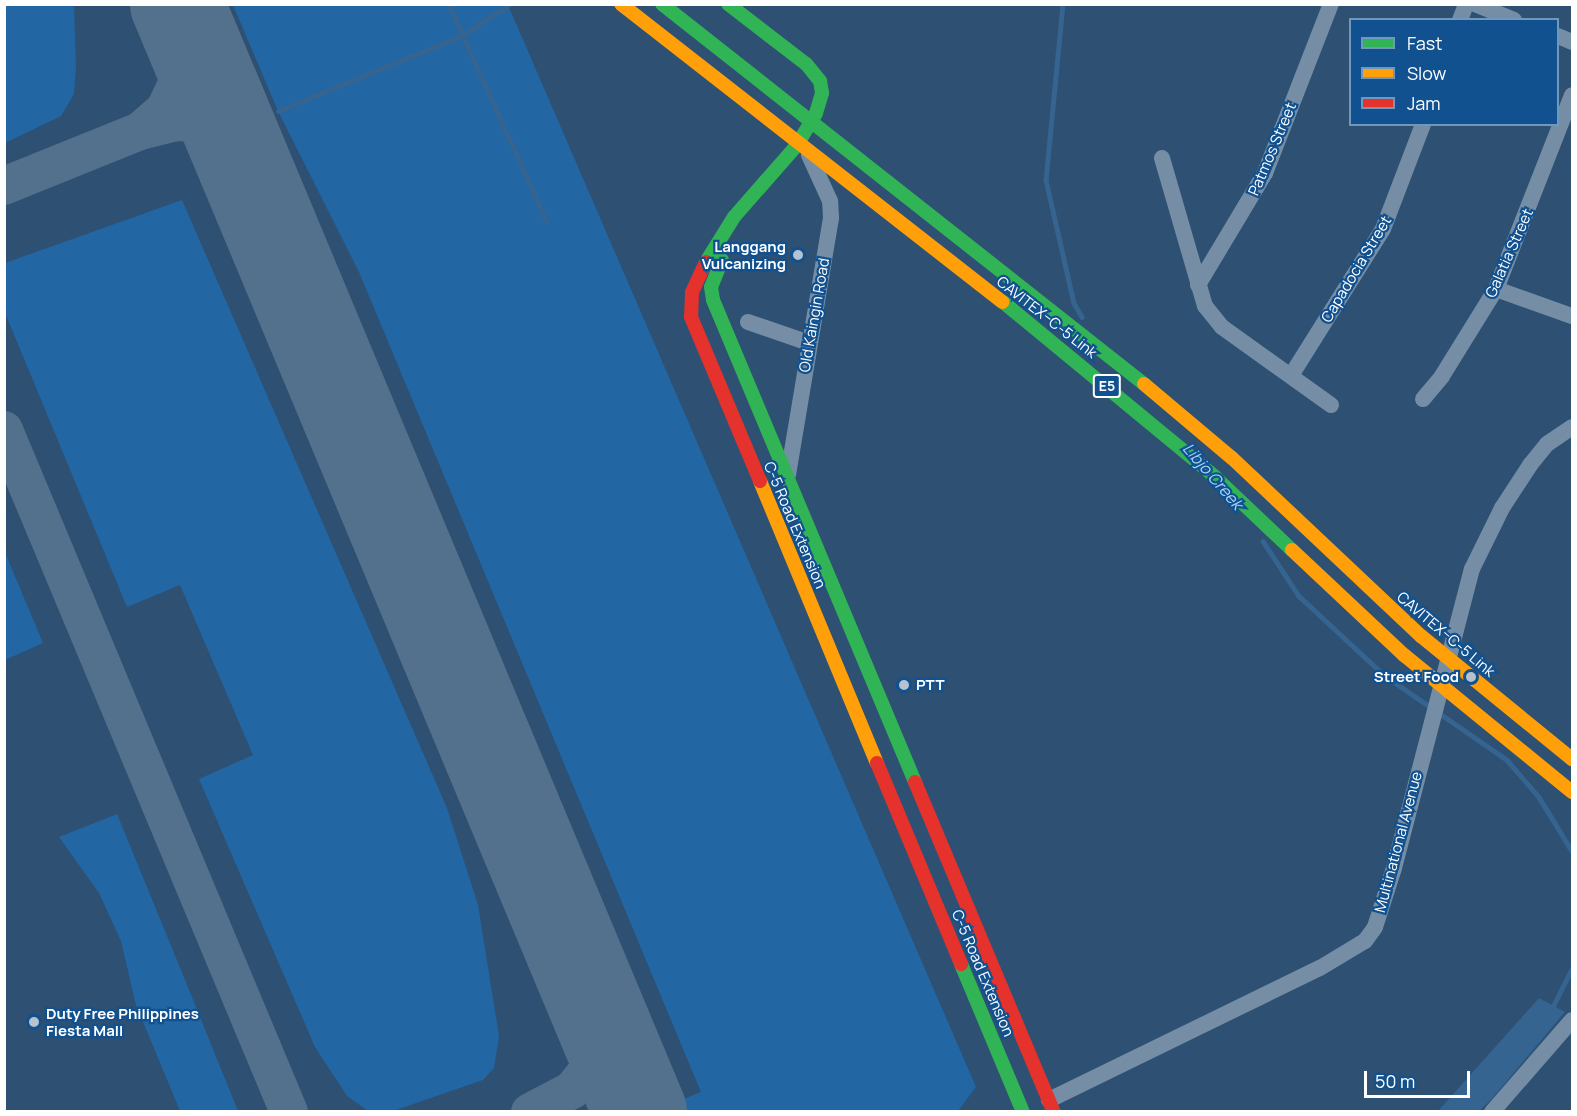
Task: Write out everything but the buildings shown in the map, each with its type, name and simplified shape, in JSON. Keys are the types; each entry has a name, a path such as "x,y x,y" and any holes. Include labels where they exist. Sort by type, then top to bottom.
{"main road":[{"name":"CAVITEX–C-5 Link","path":"621,4 745,97 1087,369 1215,477 1404,655 1572,792"},
{"name":"CAVITEX–C-5 Link","path":"662,4 1103,350 1232,458 1420,636 1572,759"},
{"name":"C-5 Road Extension","path":"728,4 806,64 820,81 822,100 797,145 734,217 713,248 692,292 691,317 1023,1112"},
{"path":"752,4 825,65 834,79 837,97"},
{"path":"794,172 832,117"},
{"name":"C-5 Road Extension","path":"771,198 730,247 710,291 1051,1106"}],"street":[{"name":"Patmos Street","path":"1198,285 1265,173 1331,4"},
{"path":"1475,4 1509,18"},
{"name":"Galatia Street","path":"1423,399 1442,376 1496,289 1572,95"},
{"name":"Capadocia Street","path":"1292,374 1383,229 1422,126"},
{"name":"Old Kaingin Road","path":"788,480 831,218 830,201 808,154"},
{"path":"1162,158 1205,306 1222,327 1292,374 1331,405"},
{"path":"1496,289 1572,316"},
{"path":"748,322 809,343"},
{"name":"Multinational Avenue","path":"1051,1106 1320,968 1365,941 1375,927 1394,868 1438,690 1472,569 1488,535 1530,465 1571,425"},
{"path":"1444,669 1504,708 1522,744 1572,806"},
{"path":"1491,1112 1572,1020"}],"shaded area":[{"path":"5,4 74,5 76,68 74,94 61,116 5,143"},
{"path":"233,5 508,5 976,1087 958,1111 655,1111 701,1092 359,272 278,111"},
{"path":"182,200 447,808 478,905 499,1036 494,1068 483,1080 393,1111 368,1111 347,1096 315,1047 199,779 253,755 180,585 127,607 5,313 5,263"},
{"path":"4,550 43,643 5,660 4,660"},
{"path":"117,814 238,1111 180,1111 136,1005 121,941 99,893 59,837"},
{"path":"1539,998 1565,1012 1490,1101 1479,1111 1438,1111"}],"waterway":[{"path":"449,4 547,222"},
{"name":"Libjo Creek","path":"1063,4 1046,180 1074,303 1082,317"},
{"path":"278,111 463,35 508,5"},
{"name":"Libjo Creek","path":"1263,541 1299,596 1384,675 1507,760 1539,797 1572,851"},
{"name":"Libjo Creek","path":"1553,1006 1572,968"}],"taxiway":[{"path":"4,186 140,131 165,109 184,69 182,30 176,4"},
{"path":"140,131 175,122 194,123 228,142 244,165"},
{"path":"4,430 289,1112"},
{"path":"530,1112 572,1090 592,1065 597,1037 589,990"}],"runway":[{"path":"177,4 640,1112"}],"traffic: fast":[{"path":"662,4 1144,384"},
{"path":"706,262 734,217 797,145 816,113 822,93 820,81 806,64 728,4"},
{"path":"722,260 711,287 713,300 915,782"},
{"path":"1003,302 1215,477 1292,550"},
{"path":"961,964 1023,1112"}],"traffic: slow":[{"path":"621,4 1003,302"},
{"path":"1144,384 1232,458 1421,636 1572,759"},
{"path":"760,481 877,763"},
{"path":"1292,550 1404,655 1572,792"}],"traffic: jam":[{"path":"706,262 692,292 691,317 760,481"},
{"path":"877,763 961,964"},
{"path":"915,782 1054,1112"}],"place":[{"name":"Langgang Vulcanizing","path":"798,255"},
{"name":"Street Food","path":"1471,677"},
{"name":"PTT","path":"904,685"},
{"name":"Duty Free Philippines Fiesta Mall","path":"34,1022"}]}
